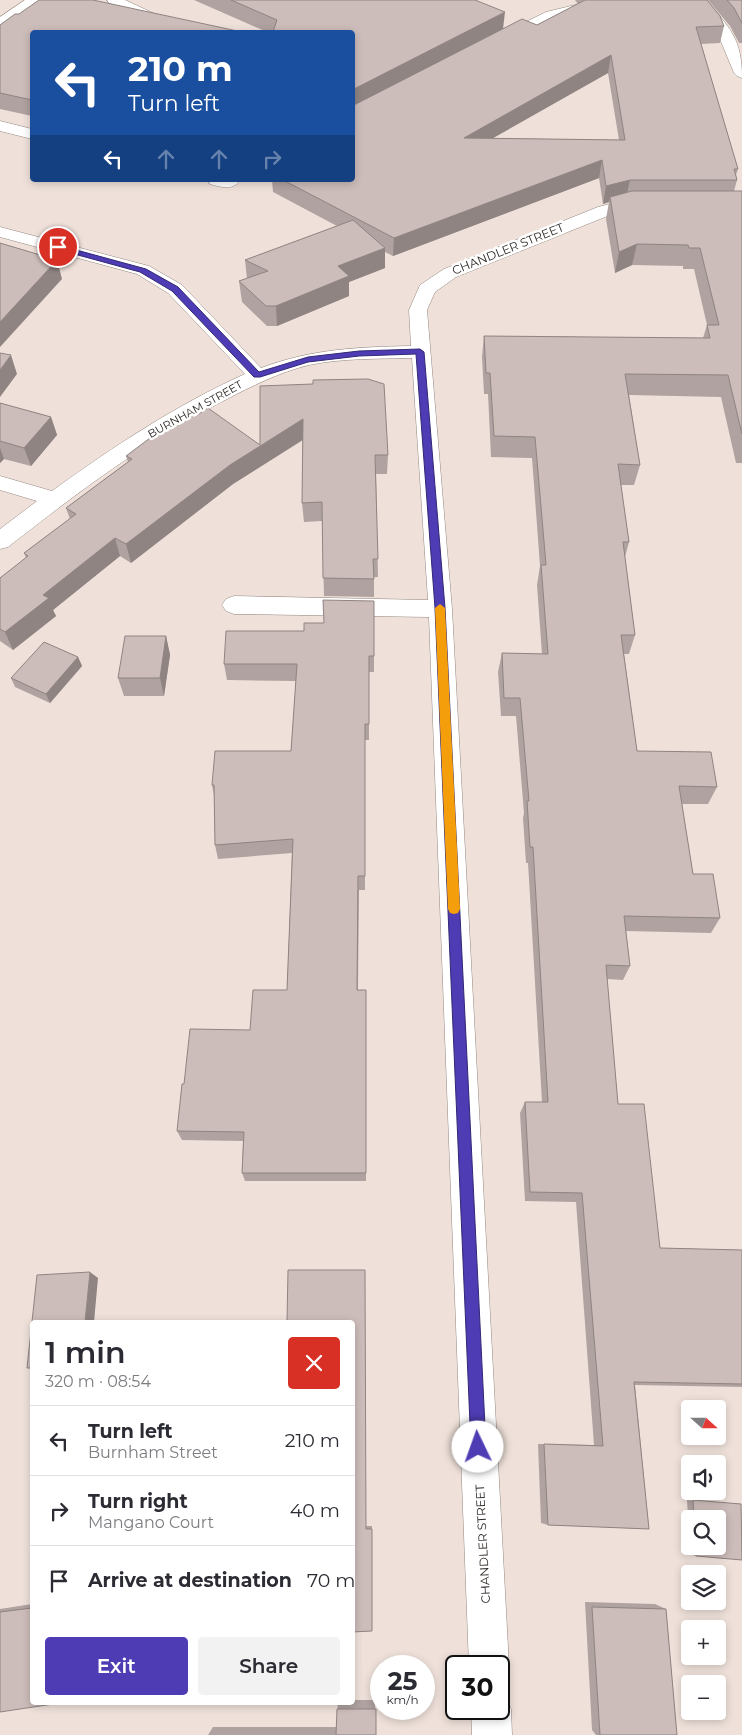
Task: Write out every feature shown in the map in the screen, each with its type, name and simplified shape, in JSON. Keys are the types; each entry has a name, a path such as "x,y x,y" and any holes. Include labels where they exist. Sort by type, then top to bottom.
{"street":[{"path":"0,24 34,0"},
{"path":"114,0 178,30"},
{"path":"486,47 522,21 575,9 664,0"},
{"path":"699,0 724,31 741,65"},
{"path":"0,126 30,134"},
{"name":"CHANDLER STREET","path":"488,1655 440,608 418,310 426,289 450,273 604,211 626,205 661,204"},
{"path":"0,232 143,270 175,289 257,375"},
{"name":"BURNHAM STREET","path":"0,542 55,499 166,424 257,375 308,360 359,353 420,352"},
{"path":"0,483 55,499"},
{"path":"234,605 440,608"},
{"path":"491,1720 492,1735"}],"building":[{"path":"39,0 93,0 233,30 30,30 30,100 0,93 0,25 15,14 19,14"},
{"path":"231,0 475,0 505,12 355,88 355,30 274,30 277,20"},
{"path":"585,0 707,0 720,16 724,26 696,27 738,169 734,169 737,180 630,180 606,186 602,160 394,238 287,182 355,182 355,104 522,19 537,25","holes":["611,55 625,140 464,138"]},
{"path":"727,0 742,0 742,23 734,8"},
{"path":"632,191 742,191 742,434 728,375 625,374 640,465 618,464 629,542 623,542 635,635 621,635 637,751 711,752 717,787 679,786 693,874 713,874 720,918 624,916 630,966 606,965 618,1104 644,1104 660,1248 742,1250 742,1384 634,1382 649,1529 548,1525 544,1444 603,1446 582,1193 530,1192 525,1102 548,1102 533,847 530,847 527,801 529,801 520,698 504,698 502,653 548,654 541,565 546,565 535,437 494,436 490,373 486,373 484,336 710,338 707,325 719,325 700,248 689,248 688,245 637,244 619,252 610,197"},
{"path":"353,220 385,248 338,266 349,276 276,306 266,306 239,281 268,271 245,260"},
{"path":"0,243 57,260 0,322"},
{"path":"0,353 11,355 0,370"},
{"path":"368,379 384,384 388,455 375,455 378,559 373,559 374,579 323,578 322,502 302,503 303,419 230,465 126,544 115,538 43,595 49,598 5,632 0,629 0,578 28,556 24,553 76,514 66,508 132,459 126,456 162,429 192,411 197,415 208,408 260,445 260,386 313,384 313,380"},
{"path":"0,403 51,417 24,448 0,441"},
{"path":"323,600 374,601 374,656 369,656 369,724 365,724 365,876 358,876 357,990 366,990 366,1173 242,1173 244,1132 177,1131 190,1029 250,1030 253,990 287,990 293,839 215,845 214,785 212,785 215,751 291,751 297,664 224,664 226,631 304,631 304,623 324,623"},
{"path":"125,636 166,636 160,678 118,678"},
{"path":"44,642 78,657 46,694 11,678"},
{"path":"288,1270 365,1270 366,1529 372,1529 372,1631 355,1632 355,1320 287,1320"},
{"path":"90,1272 85,1320 32,1320 37,1275"},
{"path":"30,1340 30,1368 27,1368"},
{"path":"693,1500 741,1504 742,1560 696,1556 726,1555 726,1510 694,1510"},
{"path":"592,1607 666,1609 677,1735 600,1735"},
{"path":"30,1608 30,1705 47,1705 0,1712 0,1612"},
{"path":"337,1709 370,1709 370,1720 376,1720 376,1735 336,1735"}],"slow traffic":[{"path":"440,608 454,909"}],"route":[{"path":"58,247 143,270 175,289 257,375 308,360 359,353 420,352 440,608 478,1447"}]}
